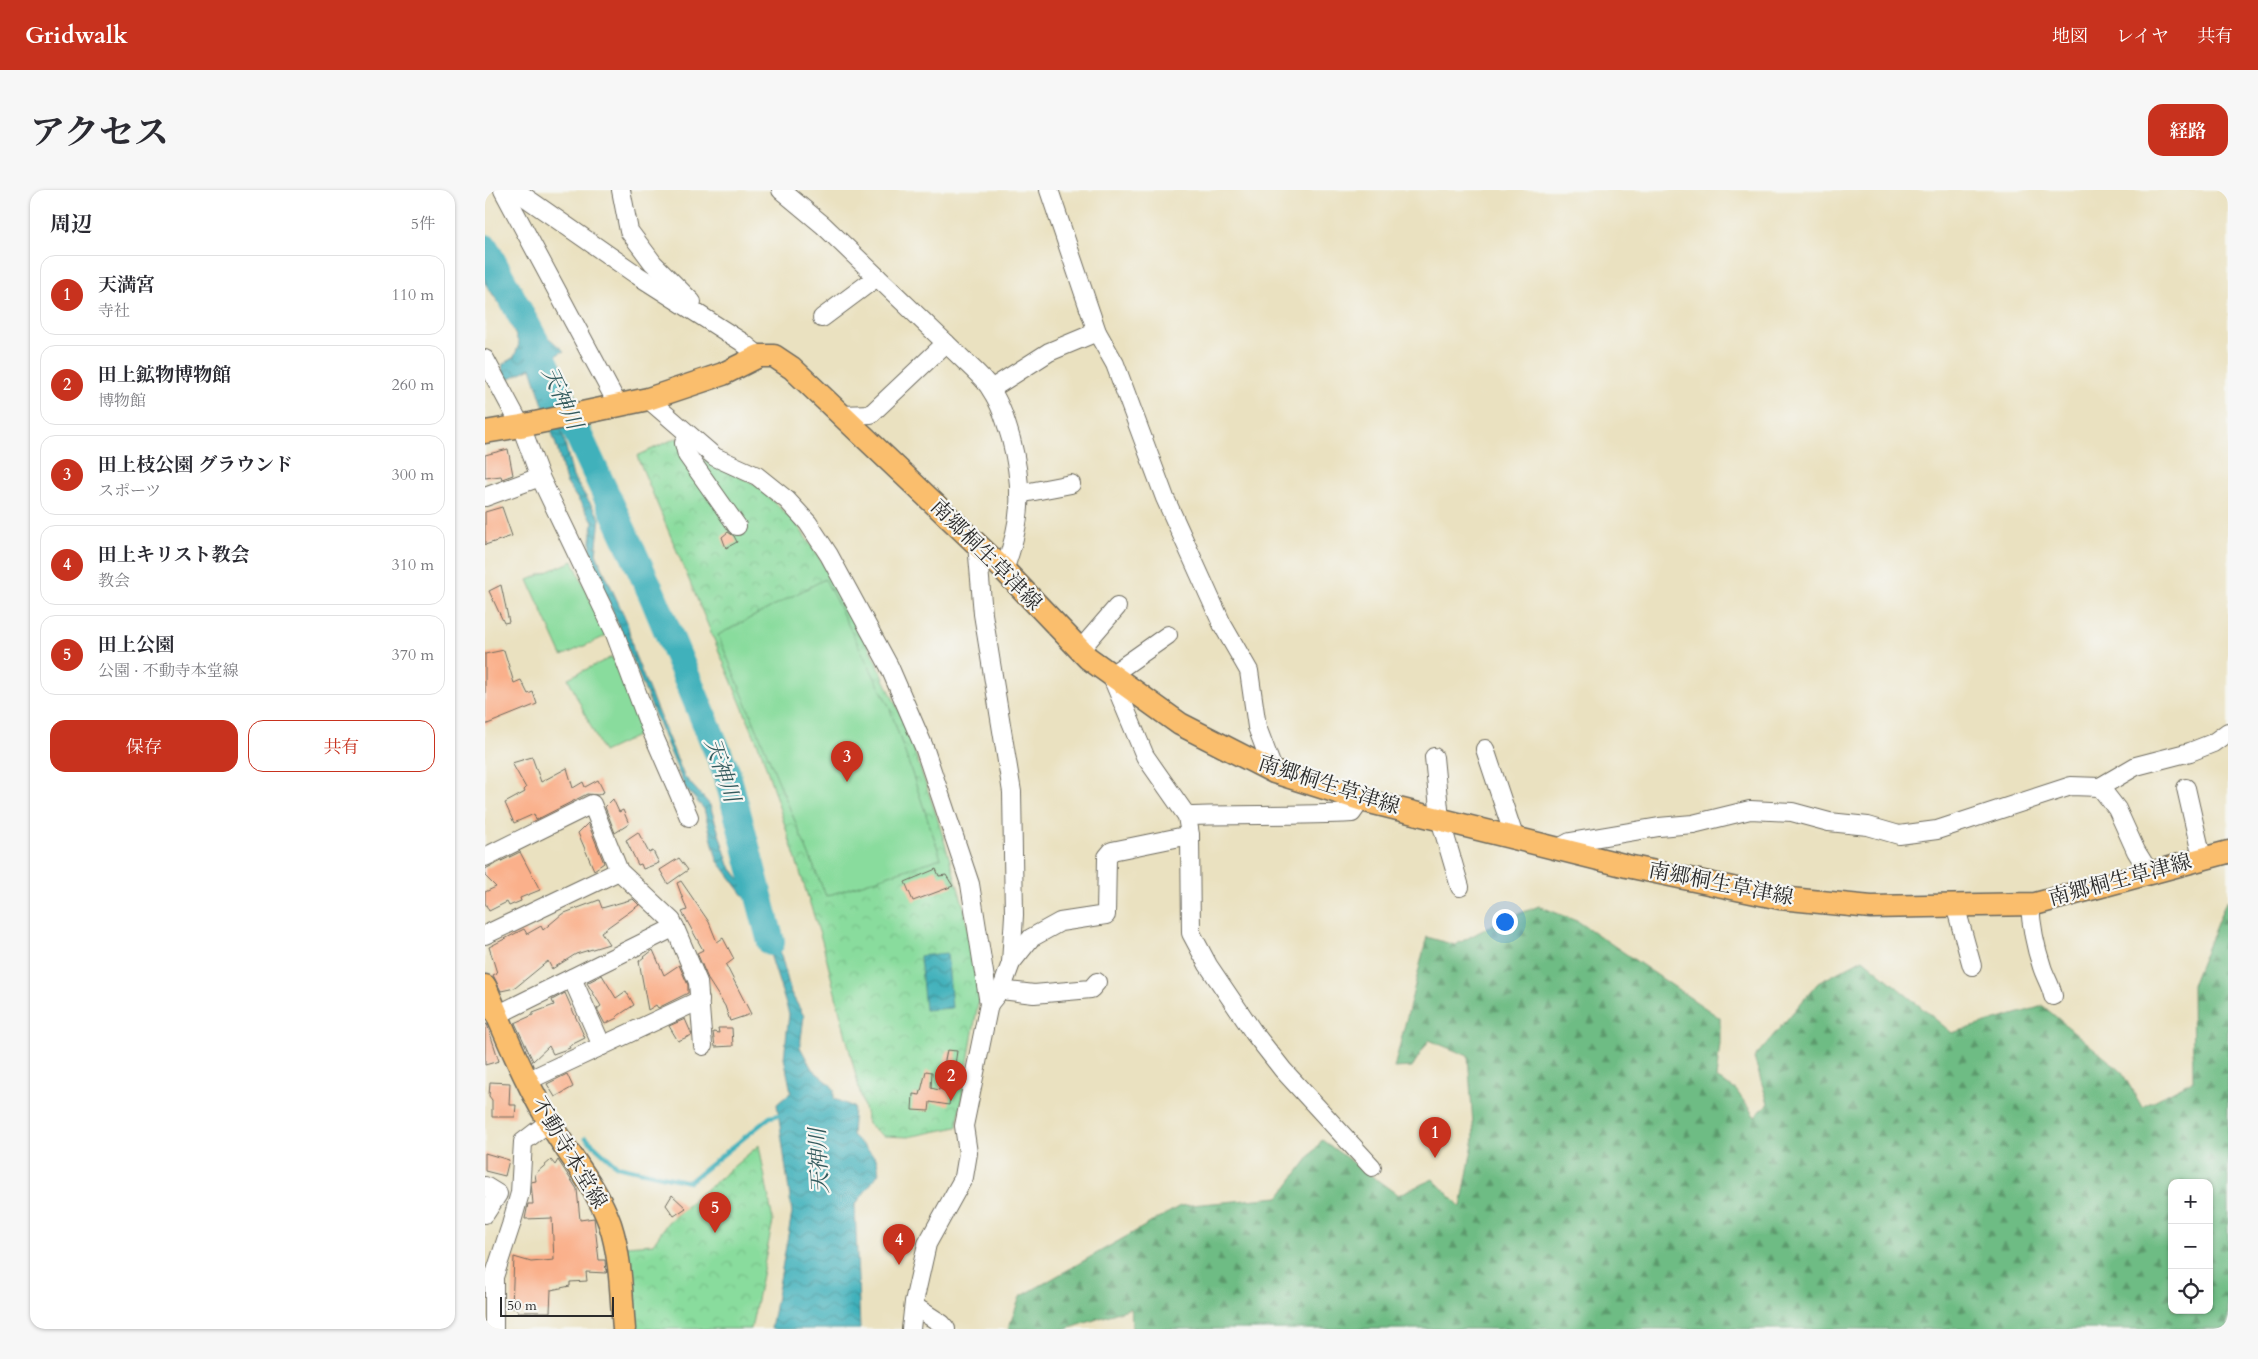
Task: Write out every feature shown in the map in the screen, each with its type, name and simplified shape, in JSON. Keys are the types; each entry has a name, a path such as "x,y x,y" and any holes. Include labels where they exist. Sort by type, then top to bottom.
{"main road":[{"path":"485,432 648,399 723,374 759,356"},
{"name":"南郷桐生草津線","path":"759,356 774,356 792,368 1004,570 1081,650 1111,675 1180,724 1274,772 1361,800 1514,836 1627,866 1780,898 1871,907 2030,904 2228,852"},
{"name":"不動寺本堂線","path":"485,986 527,1081 549,1122 595,1192 609,1224 618,1261 624,1329"}],"street":[{"path":"503,190 614,406"},
{"path":"515,190 637,275 731,335"},
{"path":"621,190 629,231 647,255 690,300 759,356"},
{"path":"781,190 823,224 991,389 1007,426 1019,471 1019,514 1012,549 1004,570"},
{"path":"1049,190 1097,332 1115,364 1165,498 1222,624 1249,671 1257,727 1274,772"},
{"path":"822,318 877,277"},
{"path":"991,389 1049,352 1097,332"},
{"path":"842,415 871,414 946,343"},
{"path":"485,359 521,426 540,477 614,631 649,725 689,817"},
{"path":"648,399 715,456 757,476 787,500 808,523 829,555 889,666 925,747 970,884 989,1004 964,1126 968,1152 964,1177 927,1244 911,1329"},
{"path":"690,436 684,443 687,456 737,526"},
{"path":"485,497 540,477"},
{"path":"1019,494 1071,484"},
{"path":"977,544 983,614 1013,792 1014,915 1011,963 1001,990 989,1004"},
{"path":"1081,650 1117,607"},
{"path":"1167,635 1111,675 1145,756 1187,816 1190,834 1191,933 1208,965 1254,1033 1283,1070 1372,1167"},
{"path":"1559,848 1570,842 1659,827 1693,824 1749,810 1792,812 1829,822 1867,826 1899,835 1937,830 2071,786 2100,787 2136,766 2190,752 2213,743 2228,732"},
{"path":"1485,749 1514,836"},
{"path":"1434,757 1440,819 1460,887"},
{"path":"2100,787 2117,809 2136,851 2149,872"},
{"path":"2186,788 2202,858"},
{"path":"1187,816 1257,813 1300,816 1352,812 1361,800"},
{"path":"485,858 592,804 619,870 672,921 675,927 698,982 703,1046"},
{"path":"1011,963 1031,938 1060,922 1106,915 1107,857 1112,851 1190,834"},
{"path":"485,935 619,870"},
{"path":"2030,904 2031,925 2042,968 2051,983 2053,996"},
{"path":"1955,905 1972,966"},
{"path":"497,1015 675,927"},
{"path":"572,978 603,1046"},
{"path":"1001,990 1034,994 1091,989 1097,982"},
{"path":"527,1081 700,1000"},
{"path":"494,1329 494,1277 519,1193 523,1142 549,1122"},
{"path":"485,1186 498,1194 485,1214"},
{"path":"914,1306 942,1324 946,1329"}],"green space":[{"path":"676,438 712,465 755,484 796,523 822,562 872,653 905,724 938,820 965,911 979,997 957,1127 908,1137 883,1136 868,1124 822,941 762,754 637,456"},
{"path":"573,561 606,636 562,656 528,580"},
{"path":"825,579 889,706 941,858 826,896 718,635"},
{"path":"612,657 648,731 603,752 568,678"},
{"path":"2226,901 2228,901 2228,1329 1132,1329 1131,1308 1067,1329 1008,1329 1020,1297 1180,1206 1279,1197 1322,1140 1398,1195 1433,1179 1461,1207 1474,1138 1468,1056 1429,1040 1412,1067 1394,1068 1427,937 1455,945 1498,922 1539,906 1579,922 1720,1018 1720,1043 1716,1078 1736,1090 1755,1117 1768,1103 1754,1058 1818,983 1863,959 1952,1033 2043,1006 2121,1071 2142,1107 2193,1081 2192,985"},
{"path":"759,1145 773,1221 751,1329 631,1329 625,1246 653,1244 668,1222"}],"water":[{"path":"485,262 495,276 508,306 532,345 549,338 564,351 539,364 565,443 573,477 600,518 596,554 627,622 634,653 684,776 710,805 729,865 765,911 777,939 791,993 804,1016 800,1047 812,1069 830,1084 834,1090 834,1099 854,1107 852,1135 877,1159 879,1173 855,1205 860,1329 771,1329 792,1213 777,1104 791,1092 784,1058 789,1014 757,913 717,860 704,809 685,788 601,583 590,550 593,522 566,482 531,368 500,383 503,364 514,357 519,344 508,317 485,283"},
{"path":"947,953 952,1008 925,1010 920,956"}],"building":[{"path":"508,449 513,475 502,479 501,476 485,478 485,455"},
{"path":"502,507 512,536 485,545 485,512"},
{"path":"728,532 734,536 737,542 726,548 722,537"},
{"path":"501,585 509,622 504,623 489,591"},
{"path":"504,650 514,683 521,680 528,694 533,692 537,704 485,725 485,654"},
{"path":"532,757 541,782 567,768 573,788 583,782 585,787 598,780 604,792 598,795 587,794 536,820 534,814 514,823 505,803 525,792 526,788 512,763"},
{"path":"613,799 619,812 623,810 629,824 615,833 605,807"},
{"path":"588,823 604,863 594,870 578,833"},
{"path":"638,832 649,853 653,851 659,863 643,869 641,864 638,865 626,840"},
{"path":"520,852 540,890 520,898 521,901 509,906 507,902 489,911 485,903 485,892 496,887 485,876 485,869"},
{"path":"679,858 688,870 668,884 660,870"},
{"path":"936,869 939,876 946,875 953,886 913,901 905,882"},
{"path":"681,881 709,922 717,942 723,938 734,959 726,965 751,1014 730,1021 725,1006 709,981 697,953 703,950 682,912 687,910 677,883"},
{"path":"633,899 639,905 601,932 609,944 576,954 552,969 548,961 515,988 501,991 493,975 497,973 489,947 524,929 527,934 541,926 543,930 562,914 599,900 602,908"},
{"path":"653,950 664,975 679,965 688,985 688,993 658,1008 656,1005 648,1010 639,961"},
{"path":"602,975 616,998 626,991 634,1005 617,1018 605,1024 597,1009 601,1006 587,983"},
{"path":"565,993 585,1038 569,1046 570,1048 553,1054 549,1046 533,1061 515,1023 533,1015 533,1013 554,1005 552,1000"},
{"path":"685,1019 692,1035 678,1041 669,1026"},
{"path":"487,1024 499,1061 485,1065 485,1025"},
{"path":"718,1028 732,1028 733,1046 715,1047 713,1032 719,1033"},
{"path":"947,1050 957,1051 949,1105 930,1102 929,1111 912,1110 913,1094 920,1095 926,1071 932,1072 931,1088 939,1090"},
{"path":"567,1074 573,1087 555,1097 547,1084"},
{"path":"490,1082 510,1083 509,1105 516,1105 515,1117 492,1117 492,1100 489,1096"},
{"path":"485,1153 509,1160 505,1176 485,1171"},
{"path":"551,1160 555,1165 558,1160 577,1189 580,1220 594,1218 599,1260 605,1260 606,1273 586,1272 587,1281 570,1282 570,1286 551,1290 550,1312 519,1312 516,1308 512,1308 514,1257 531,1262 554,1260 552,1218 525,1219 528,1204 533,1204 531,1182 536,1181 535,1174"},
{"path":"672,1195 686,1208 674,1216 666,1205"}],"waterway":[{"name":"天神川","path":"485,248 535,341 652,594 727,774 771,942"},
{"path":"586,1138 617,1166 689,1182 770,1117 784,1114"}],"place":[{"name":"田上枝公園 グラウンド","path":"847,782"},
{"name":"田上鉱物博物館","path":"951,1101"},
{"name":"天満宮","path":"1435,1158"},
{"name":"田上公園","path":"715,1233"},
{"name":"田上キリスト教会","path":"899,1265"}]}
